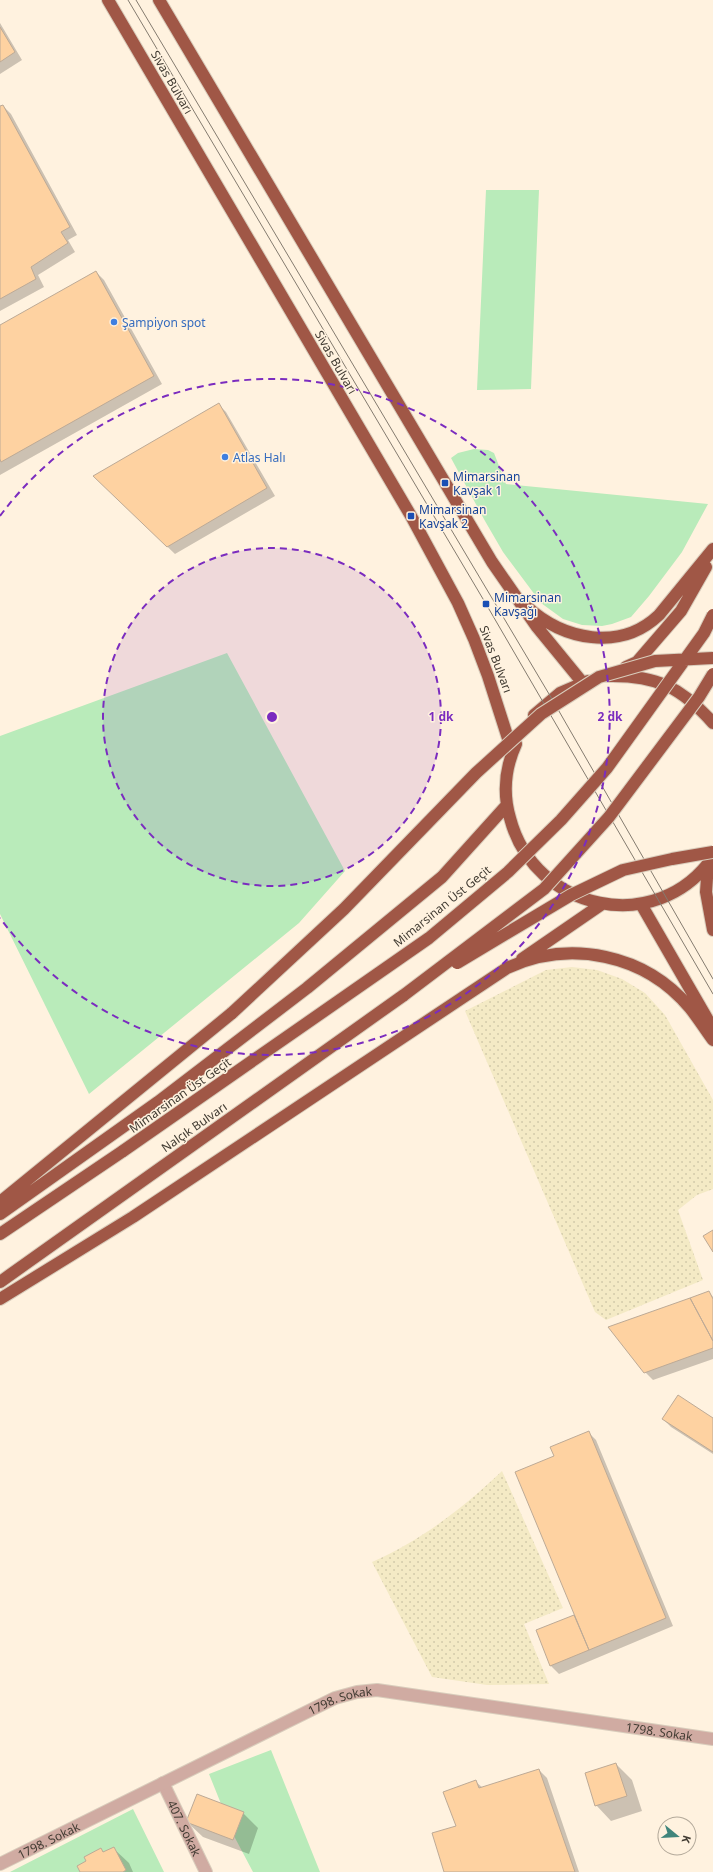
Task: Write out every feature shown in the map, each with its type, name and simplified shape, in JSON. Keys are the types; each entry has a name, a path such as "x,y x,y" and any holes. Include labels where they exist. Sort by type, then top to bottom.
{"highway":[{"name":"Sivas Bulvarı","path":"108,0 411,516 458,604 488,676 512,751"},
{"path":"159,0 484,548 514,595 541,632 582,682"},
{"path":"514,595 545,620 570,634 587,638 626,635 641,629 660,615 713,549"},
{"path":"711,860 694,878 678,890 641,904 622,906 602,904 574,896 549,881 528,860 514,834 506,806 506,781 512,751 520,734 541,708 560,693 582,682 605,676 636,662 681,611 713,554"},
{"name":"Mimarsinan Üst Geçit","path":"0,1234 124,1151 429,938 508,872 561,820 607,768 704,633 713,615"},
{"path":"0,1202 232,1013 344,909 476,773 541,714 599,677 655,661 713,658"},
{"path":"404,995 544,889 609,817 699,697 713,674"},
{"path":"605,676 630,676 660,683 677,690 697,705 713,723"},
{"path":"0,1214 158,1102 320,978 442,877 506,806"},
{"path":"404,995 571,895 623,870 713,852"},
{"path":"711,860 706,892 713,930"},
{"path":"0,1299 133,1217 602,904"},
{"path":"641,904 713,1028"},
{"path":"507,968 533,959 569,953 587,954 622,960 648,972 671,990 689,1007 713,1040"},
{"name":"Nalçık Bulvarı","path":"0,1282 404,995"}],"street":[{"name":"1798. Sokak","path":"0,1864 335,1698 346,1694 367,1690 377,1690 713,1739"},
{"name":"407. Sokak","path":"163,1783 206,1872"}],"green space":[{"path":"486,190 539,190 531,389 477,390"},
{"path":"474,449 488,450 494,453 506,484 708,504 682,552 631,617 602,626 582,625 563,619 541,603 503,552 451,458 458,453"},
{"path":"227,653 345,871 299,923 89,1094 0,914 0,736"},
{"path":"271,1750 320,1872 253,1872 234,1836 209,1774"},
{"path":"133,1809 164,1872 10,1872"}],"sand":[{"path":"572,967 597,970 622,979 645,993 665,1015 713,1100 713,1189 697,1195 678,1210 703,1280 606,1320 595,1312 465,1011 546,970"},
{"path":"502,1471 563,1608 524,1624 549,1684 487,1685 432,1677 372,1562 408,1544 441,1522 472,1498"}],"building":[{"path":"0,27 15,52 0,62"},
{"path":"3,105 70,227 61,232 68,243 31,267 36,279 0,299 0,106"},
{"path":"96,271 154,376 1,462 0,325"},
{"path":"219,403 267,488 167,547 93,476"},
{"path":"713,1230 713,1252 703,1236"},
{"path":"709,1291 713,1299 713,1341 690,1298"},
{"path":"690,1298 713,1341 713,1348 644,1373 608,1327"},
{"path":"678,1395 713,1418 713,1452 662,1419"},
{"path":"589,1431 666,1618 589,1650 515,1472 554,1456 550,1447"},
{"path":"574,1615 589,1650 550,1666 536,1630"},
{"path":"616,1763 627,1796 595,1806 585,1773"},
{"path":"539,1769 575,1872 444,1872 432,1833 456,1826 443,1792 476,1780 479,1788"},
{"path":"197,1794 244,1812 233,1840 186,1822"},
{"path":"114,1847 126,1870 123,1872 80,1872 77,1866 86,1861 84,1857 101,1848 103,1852"}],"tram line":[{"path":"128,0 486,604 713,994"},
{"path":"136,0 552,699 713,979"}],"place":[{"name":"Şampiyon spot","path":"114,322"},
{"name":"Atlas Halı","path":"225,457"},
{"name":"Mimarsinan Kavşak 1","path":"445,483"},
{"name":"Mimarsinan Kavşak 2","path":"411,516"},
{"name":"Mimarsinan Kavşağı","path":"486,604"}]}
